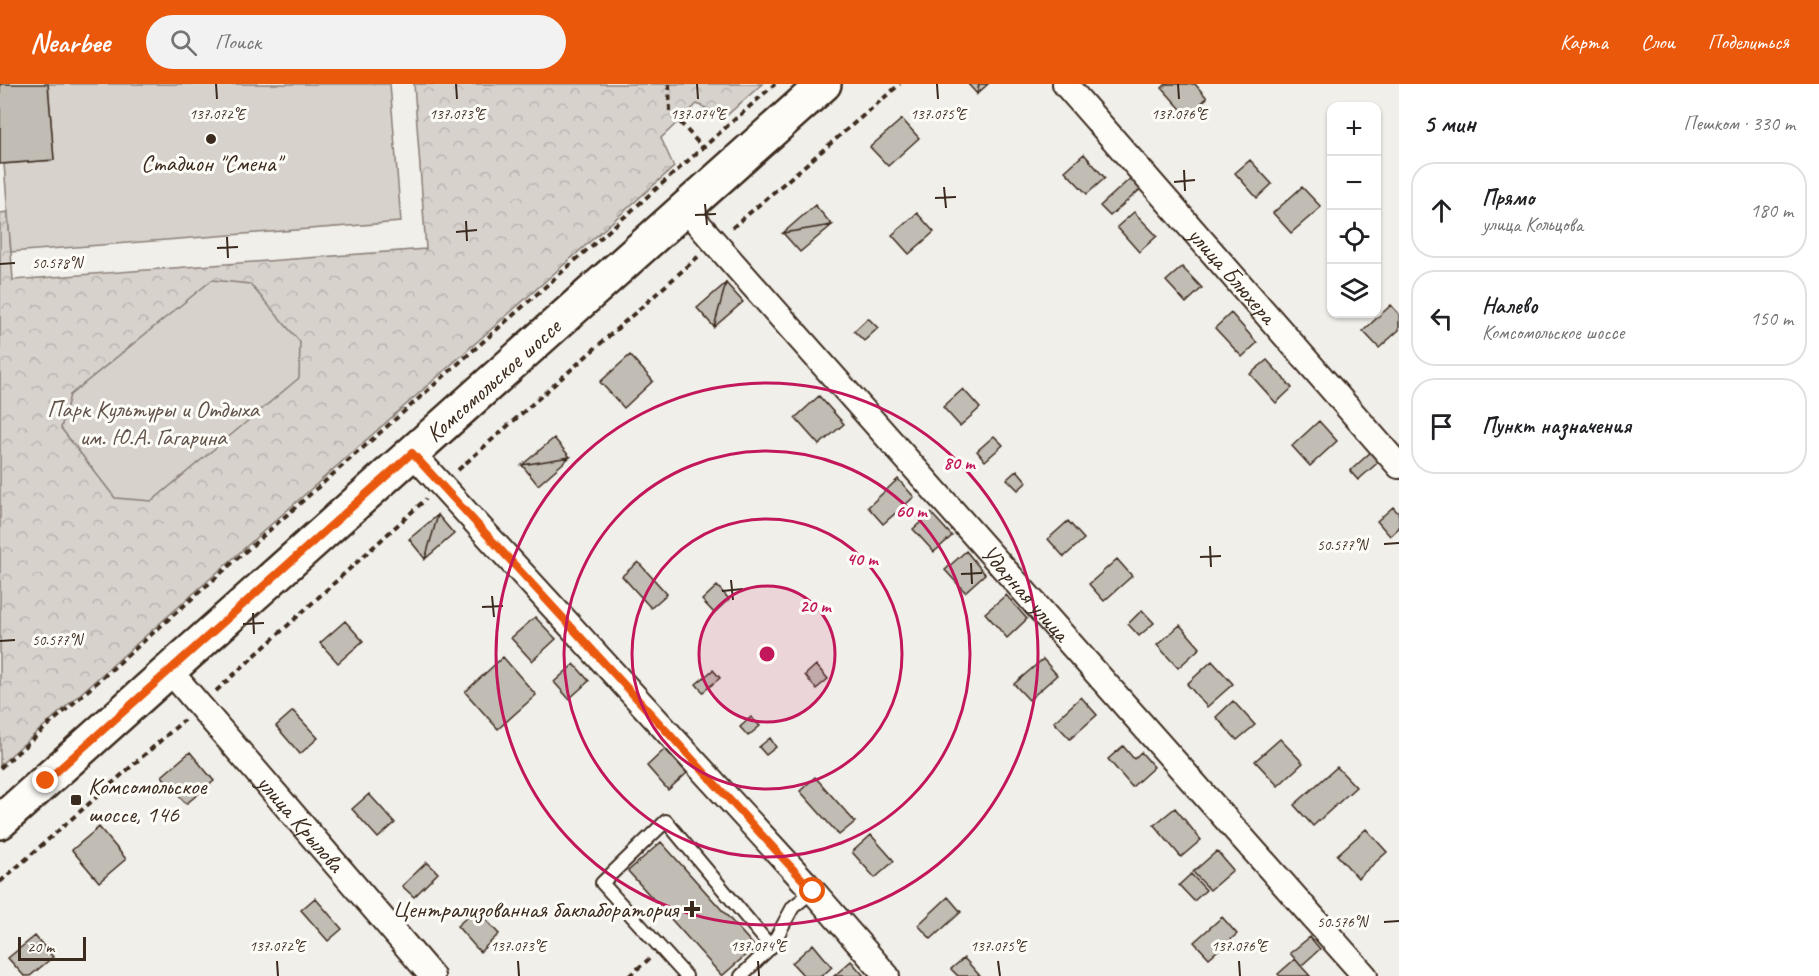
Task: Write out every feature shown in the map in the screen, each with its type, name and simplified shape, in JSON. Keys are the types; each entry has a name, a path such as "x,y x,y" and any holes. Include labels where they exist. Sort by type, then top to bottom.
{"main road":[{"name":"Комсомольское шоссе","path":"0,822 824,84"}],"street":[{"name":"улица Блюхера","path":"1065,84 1399,466"},
{"name":"Ударная улица","path":"685,209 1365,976"},
{"path":"412,453 813,891 887,976"},
{"name":"улица Крылова","path":"169,670 432,976"}],"lane":[{"path":"686,976 602,883 666,821 771,947"},
{"path":"741,976 771,947 794,907 813,891"}],"path":[{"path":"669,84 670,111 703,148"},
{"path":"0,768 775,84"},
{"path":"0,882 200,705 441,485 714,243 900,84"}],"green space":[{"path":"48,84 390,84 401,222 11,252 4,164 54,160"},
{"name":"Парк Культуры и Отдыха им. Ю.А. Гагарина","path":"414,84 762,84 725,117 697,104 661,138 674,167 0,765 0,213 8,212 13,280 426,249"},
{"path":"212,280 250,284 300,342 299,378 152,501 115,498 61,428 70,395"}],"building":[{"path":"0,84 48,84 54,160 0,164"},
{"path":"968,84 979,84 977,94"},
{"path":"979,84 988,84 977,94"},
{"path":"1166,84 1195,84 1207,98 1187,116 1162,88"},
{"path":"902,119 919,138 888,166 870,147"},
{"path":"1084,154 1105,178 1087,194 1065,171"},
{"path":"1250,160 1272,184 1257,198 1235,173"},
{"path":"1133,176 1143,187 1110,216 1100,206"},
{"path":"1302,187 1321,207 1291,233 1273,213"},
{"path":"815,205 832,225 783,233"},
{"path":"1134,212 1157,236 1139,252 1117,227"},
{"path":"917,213 934,232 909,254 892,235"},
{"path":"832,225 800,252 783,233"},
{"path":"1182,267 1202,288 1186,303 1166,281"},
{"path":"726,283 714,327 697,308"},
{"path":"726,283 743,302 714,327"},
{"path":"1391,305 1399,314 1399,330 1379,348 1363,331 1377,318 1381,318 1381,314"},
{"path":"1231,313 1257,343 1242,357 1215,328"},
{"path":"868,318 878,328 864,341 854,331"},
{"path":"630,355 653,381 624,408 600,382"},
{"path":"1267,360 1292,388 1276,403 1250,374"},
{"path":"963,389 980,408 960,426 943,407"},
{"path":"819,396 844,424 819,445 795,418"},
{"path":"1319,421 1337,441 1310,466 1292,446"},
{"path":"994,436 1003,445 985,461 977,451"},
{"path":"554,438 570,457 522,465"},
{"path":"1373,450 1382,459 1358,480 1350,471"},
{"path":"570,457 538,485 522,465"},
{"path":"1017,470 1027,482 1018,490 1007,479"},
{"path":"898,479 914,497 883,524 868,507"},
{"path":"1393,507 1399,514 1399,528 1390,536 1377,521"},
{"path":"931,513 952,536 934,552 913,529"},
{"path":"438,515 425,559 409,539"},
{"path":"438,515 454,534 425,559"},
{"path":"1068,521 1084,539 1064,557 1048,539"},
{"path":"966,551 985,574 965,592 945,570"},
{"path":"1117,559 1132,576 1104,601 1089,584"},
{"path":"638,562 667,594 651,608 622,576"},
{"path":"717,586 729,599 714,613 702,600"},
{"path":"1006,595 1027,619 1007,638 985,613"},
{"path":"1142,610 1154,623 1139,636 1128,624"},
{"path":"535,617 556,639 532,661 511,638"},
{"path":"345,621 363,641 338,663 320,643"},
{"path":"1180,625 1200,648 1178,668 1157,645"},
{"path":"503,657 536,695 498,729 465,692"},
{"path":"1043,659 1057,675 1029,700 1014,684"},
{"path":"1212,661 1233,684 1207,707 1187,684"},
{"path":"574,664 589,681 569,699 554,682"},
{"path":"816,665 828,679 816,689 805,675"},
{"path":"713,670 720,678 703,692 696,684"},
{"path":"1081,697 1097,715 1070,739 1054,722"},
{"path":"1233,701 1255,725 1237,740 1216,717"},
{"path":"293,711 318,738 300,754 276,726"},
{"path":"751,717 760,726 748,736 740,727"},
{"path":"770,738 776,747 766,755 759,747"},
{"path":"1280,739 1303,763 1278,786 1255,761"},
{"path":"1123,746 1134,759 1141,752 1154,767 1132,787 1108,759"},
{"path":"665,749 687,773 668,790 647,766"},
{"path":"190,752 214,781 186,804 162,776"},
{"path":"1337,767 1356,787 1313,826 1294,805"},
{"path":"815,777 855,822 839,835 800,791"},
{"path":"369,794 395,823 378,838 352,809"},
{"path":"1175,808 1201,840 1181,857 1154,825"},
{"path":"99,827 126,859 99,882 72,850"},
{"path":"1366,829 1387,852 1358,878 1337,855"},
{"path":"871,835 894,861 875,878 852,852"},
{"name":"Централизованная баклаборатория","path":"661,842 755,947 722,976 628,871"},
{"path":"1217,851 1233,870 1210,890 1193,872"},
{"path":"427,862 438,873 414,897 402,886"},
{"path":"1191,874 1206,890 1194,901 1179,885"},
{"path":"948,897 961,912 931,939 918,925"},
{"path":"315,898 342,929 328,941 301,910"},
{"path":"476,909 499,934 480,952 457,926"},
{"path":"1222,917 1237,934 1209,958 1194,942"},
{"path":"35,936 53,957 30,976 24,976 8,958"},
{"path":"1310,937 1320,949 1301,966 1290,953"},
{"path":"813,944 832,967 822,976 804,976 792,963"},
{"path":"964,958 980,976 958,976 951,969"},
{"path":"1295,959 1310,976 1280,976 1278,974"},
{"path":"851,961 864,976 834,976"}],"place":[{"name":"Стадион \"Смена\"","path":"211,139"},
{"name":"Комсомольское шоссе, 146","path":"76,800"},
{"name":"Централизованная баклаборатория","path":"692,909"}],"route":[{"path":"46,781 412,453 813,891"}]}
